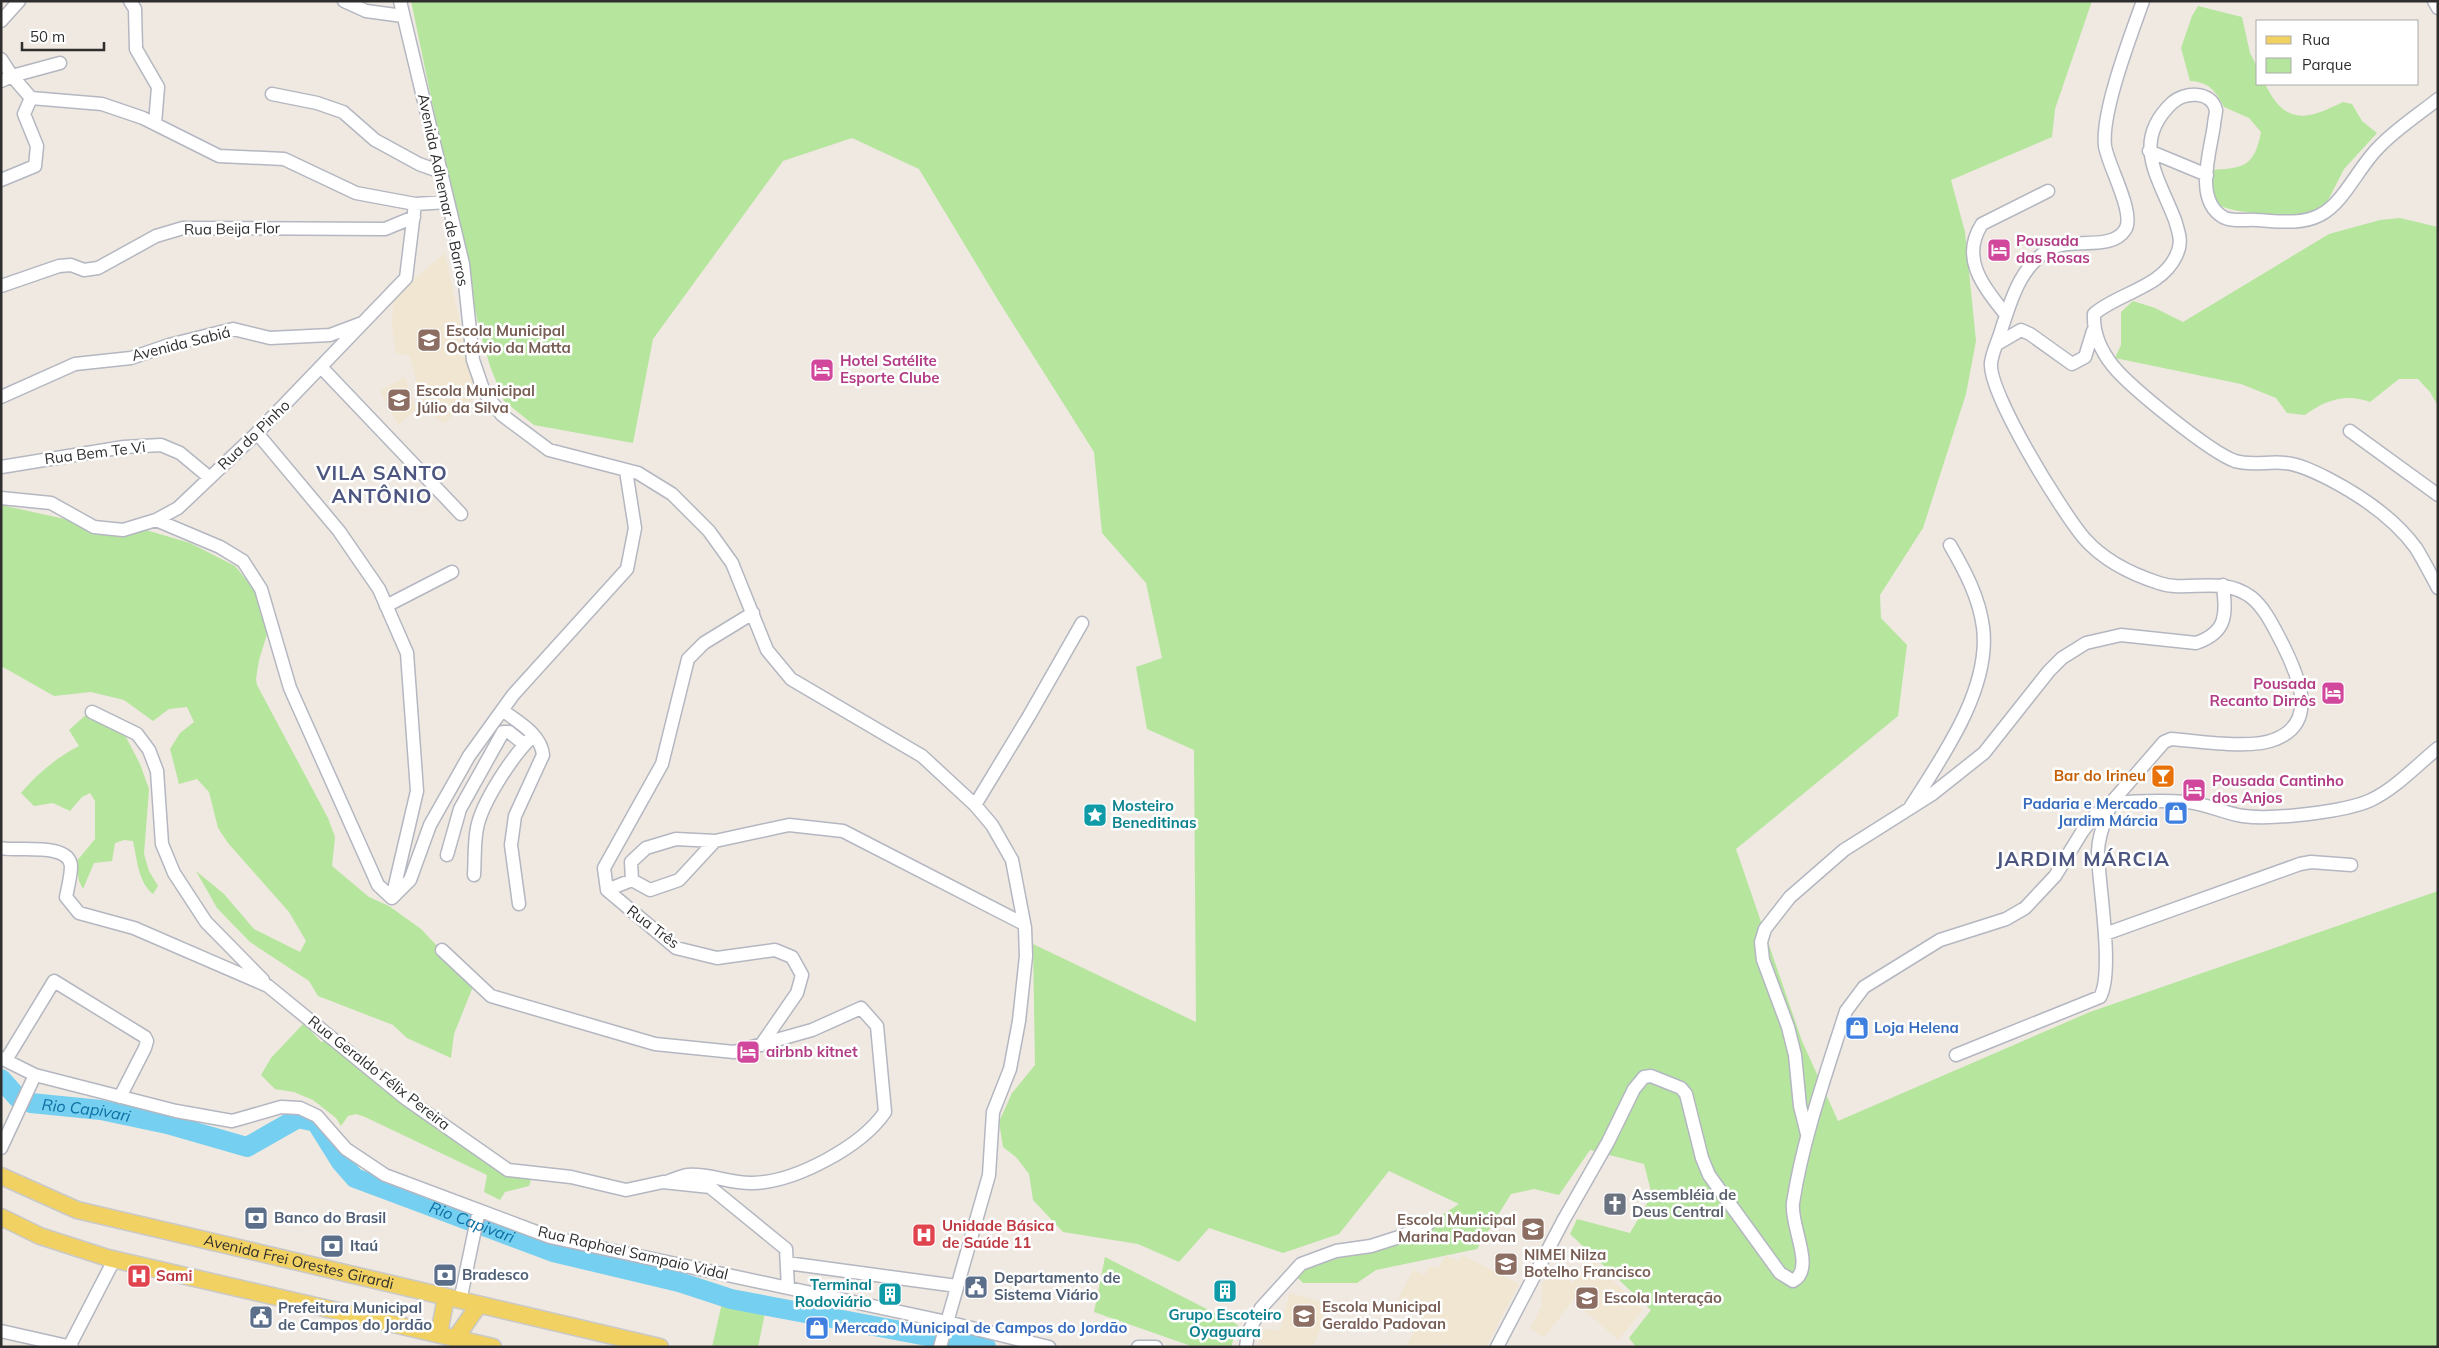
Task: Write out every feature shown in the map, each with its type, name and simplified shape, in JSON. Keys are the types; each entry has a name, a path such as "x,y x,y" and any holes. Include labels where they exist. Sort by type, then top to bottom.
{"main road":[{"name":"Avenida Frei Orestes Girardi","path":"1,1176 77,1210 453,1299 601,1340 652,1346"},
{"path":"1,1217 40,1236 114,1260 438,1334 452,1343 492,1347"},
{"path":"438,1334 453,1299"},
{"path":"452,1343 478,1306"}],"street":[{"path":"1,21 19,1"},
{"path":"130,1 135,9 136,49 158,87 155,124"},
{"path":"344,1 366,11 403,16"},
{"name":"Avenida Adhemar de Barros","path":"400,1 463,264 473,360 484,392 502,415 549,450 638,473 672,494 709,531 732,563 767,650 791,679 922,756 975,805 992,826 1012,860 1024,924 1026,956 1014,1050 1010,1069 993,1112 990,1175 940,1347"},
{"path":"1497,1347 1563,1221 1608,1142 1634,1088 1644,1078 1652,1076 1680,1088 1686,1094 1702,1158 1709,1175 1780,1273 1793,1281 1800,1277 1804,1270 1803,1256 1795,1231 1793,1206 1807,1137 1846,1011 1852,1000 1878,978 1940,940 2006,919 2025,908 2055,876 2091,820 2111,803 2156,748 2164,742 2171,739 2260,744 2278,738 2290,730 2300,712 2302,700 2297,674 2261,608 2250,596 2223,585 2162,585 2115,565 2084,539 2056,497 1998,397 1992,378 1991,363 2013,294 2026,271 2038,257 2056,246 2074,242 2104,242 2116,238 2124,232 2128,223 2127,210 2105,143 2107,113 2143,1"},
{"path":"2434,1 2438,8"},
{"path":"1,59 7,78 37,146 35,166 1,180"},
{"path":"7,78 60,63"},
{"path":"7,78 31,98 102,104 155,124 218,156 284,159 356,193 414,210 448,202"},
{"path":"272,94 317,103 343,112 375,140 419,164 441,172"},
{"path":"1997,344 2021,330 2030,334 2072,364 2085,357 2094,331 2094,314 2105,305 2130,294 2160,275 2176,256 2182,239 2149,151 2150,135 2159,119 2174,102 2196,94 2208,98 2216,110 2207,175 2207,196 2213,209 2225,218 2307,220 2330,209 2377,148 2438,100"},
{"path":"24,114 31,98"},
{"path":"2149,151 2207,175"},
{"path":"2006,315 1976,274 1974,244 1976,233 1982,224 2048,191"},
{"name":"Rua Beija Flor","path":"1,286 59,266 71,265 84,270 98,268 156,236 183,228 386,228 414,210"},
{"name":"Rua do Pinho","path":"1,498 51,503 94,528 123,530 156,520 178,508 257,433 406,278 414,210"},
{"name":"Avenida Sabiá","path":"1,397 75,364 131,358 169,345 233,329 270,338 330,335 364,322"},
{"path":"2094,331 2113,366 2135,388 2216,450 2234,461 2244,463 2295,465 2327,478 2369,503 2402,531 2416,549 2438,588"},
{"path":"321,367 461,514"},
{"path":"2350,431 2438,495"},
{"path":"257,433 339,531 379,589 407,653 417,790 392,898"},
{"name":"Rua Bem Te Vi","path":"1,467 124,447 161,445 180,453 210,478"},
{"path":"392,898 410,880 430,825 469,756 514,695 627,569 635,528 626,471"},
{"path":"156,520 206,540 243,561 261,589 290,688 374,877 378,885 392,898"},
{"path":"1908,811 1955,733 1981,672 1984,647 1983,626 1976,597 1950,545"},
{"path":"386,606 452,572"},
{"path":"1807,1137 1800,1106 1795,1055 1788,1028 1763,960 1761,942 1765,929 1790,897 1830,860 1908,811 1984,753 2049,670 2062,658 2086,643 2112,636 2128,635 2196,644 2206,640 2215,634 2222,625 2226,612 2223,585"},
{"path":"632,880 607,890 604,868 662,764 688,659 704,643 753,613"},
{"path":"975,805 1082,623"},
{"path":"502,710 534,735 542,746 544,755 515,816 511,846 519,904"},
{"path":"92,712 137,734 149,750 157,771 162,844 174,873 206,922 268,986"},
{"path":"447,855 460,809 503,732 509,732 524,744"},
{"path":"474,875 476,830 480,816 524,744 534,735"},
{"path":"2111,803 2150,800 2187,802 2242,815 2259,817 2341,809 2371,800 2438,748"},
{"path":"1956,1055 2100,997 2104,987 2105,934 2098,854 2111,803"},
{"path":"632,880 631,862 646,848 676,839 715,841 789,825 843,832 1024,924"},
{"path":"632,880 650,890 679,880 715,841"},
{"name":"Rua Geraldo Félix Pereira","path":"1,848 56,850 65,855 71,865 66,897 79,913 134,928 268,986 406,1098 508,1170 571,1177 626,1190 663,1182 710,1187 786,1249 788,1288"},
{"path":"2105,934 2300,864 2311,862 2351,865"},
{"name":"Rua Três","path":"607,890 676,948 717,958 775,950 792,957 802,975 797,993 761,1045"},
{"path":"442,950 492,996 655,1044 734,1052 812,1030 861,1008 877,1026 885,1112 876,1125 848,1149 781,1179 752,1183 688,1175 663,1182"},
{"path":"4,1059 54,981 135,1030 147,1041 120,1097"},
{"name":"Rua Raphael Sampaio Vidal","path":"4,1059 34,1076 176,1111 232,1121 281,1107 300,1108 317,1116 346,1149 385,1175 479,1212 550,1237 788,1288 946,1326 1049,1347"},
{"path":"1,1148 34,1076"},
{"path":"453,1299 472,1242 479,1212"},
{"path":"1246,1347 1248,1333 1261,1308 1302,1264 1336,1250 1371,1246 1399,1238 1428,1224"},
{"path":"1,1332 70,1347 114,1260"},
{"path":"787,1263 957,1286"},
{"path":"1138,1347 1156,1347"}],"shaded area":[{"name":"Escola Municipal Octávio da Matta","path":"445,253 476,397 444,423 424,411 410,356 396,353 392,327 393,303 415,278"},
{"name":"Escola Municipal Júlio da Silva","path":"405,377 416,409 398,425 380,391"},
{"path":"1462,1255 1519,1284 1486,1347 1452,1347 1445,1343 1443,1347 1406,1347 1424,1312 1398,1299 1413,1270 1425,1275 1429,1266 1439,1268 1445,1256 1458,1261"},
{"name":"Escola Interação","path":"1591,1259 1643,1310 1618,1340 1573,1300 1544,1338 1530,1328 1542,1306 1542,1283 1557,1268 1572,1283"},
{"name":"Escola Municipal Geraldo Padovan","path":"1290,1293 1330,1304 1313,1347 1258,1347 1262,1329 1280,1330"}],"green space":[{"path":"411,1 2092,1 2055,109 2052,137 1951,180 1965,232 1976,341 1966,394 1923,528 1880,595 1881,618 1907,645 1898,716 1736,849 1802,1041 1838,1121 2090,1012 2438,891 2438,1347 1636,1347 1629,1338 1651,1310 1570,1234 1577,1219 1630,1233 1652,1195 1644,1164 1590,1150 1559,1195 1534,1189 1511,1194 1477,1249 1376,1270 1357,1283 1303,1283 1296,1276 1304,1266 1349,1256 1408,1237 1459,1204 1389,1171 1339,1234 1283,1253 1209,1228 1179,1262 1138,1244 1063,1232 1033,1200 1029,1174 1016,1157 1003,1147 999,1122 1012,1093 1035,1065 1033,944 1196,1022 1194,750 1147,729 1136,667 1162,658 1146,583 1102,533 1094,452 998,300 919,169 852,138 783,161 653,339 633,443 534,425 504,401 490,366 479,328"},
{"path":"2198,6 2242,17 2250,53 2256,64 2256,85 2266,85 2273,98 2289,113 2308,115 2318,113 2343,102 2352,104 2362,121 2377,133 2344,169 2322,212 2314,217 2264,214 2225,208 2216,201 2211,188 2208,170 2238,167 2245,164 2255,153 2261,132 2249,118 2224,107 2215,92 2207,85 2190,81 2181,48 2192,16"},
{"path":"2400,218 2438,227 2438,406 2430,392 2418,379 2399,379 2370,402 2361,399 2344,398 2320,405 2305,415 2287,413 2276,398 2241,384 2115,358 2121,345 2121,312 2133,301 2155,308 2183,322 2329,234 2380,220"},
{"path":"1,505 65,519 88,531 114,536 146,530 190,543 235,566 257,593 268,631 259,660 257,685 328,818 335,837 332,866 369,897 389,906 421,929 468,979 472,989 454,1034 451,1058 407,1038 393,1025 318,996 309,981 250,942 217,908 196,871 224,894 254,929 300,952 306,941 289,912 228,843 218,828 209,792 197,779 179,784 170,749 180,733 194,722 187,707 169,709 153,721 124,700 91,692 54,696 1,666"},
{"path":"98,709 115,716 140,764 149,789 144,854 149,871 158,886 153,894 141,877 133,841 124,840 115,843 112,861 94,863 83,889 79,881 76,862 95,839 95,801 90,793 82,797 70,811 53,803 34,806 21,793 48,766 79,746 69,730 89,712"},
{"path":"304,1023 321,1042 330,1039 485,1160 533,1174 529,1186 505,1192 500,1200 484,1192 487,1175 365,1117 356,1114 348,1116 341,1126 336,1118 313,1100 294,1092 275,1089 261,1075 271,1058"},
{"path":"1105,1257 1238,1325 1231,1347 1194,1347 1094,1312"},
{"path":"722,1303 765,1313 758,1347 712,1347"}],"waterway":[{"name":"Rio Capivari","path":"1,1079 18,1098 31,1103 101,1110 167,1124 247,1147 298,1118 316,1122 341,1162 355,1178 553,1252 679,1282 731,1299 986,1347"}],"place":[{"name":"Pousada das Rosas","path":"1999,250"},
{"name":"Escola Municipal Octávio da Matta","path":"429,340"},
{"name":"Hotel Satélite Esporte Clube","path":"822,370"},
{"name":"Escola Municipal Júlio da Silva","path":"399,400"},
{"name":"Pousada Recanto Dirrôs","path":"2333,693"},
{"name":"Bar do Irineu","path":"2163,776"},
{"name":"Pousada Cantinho dos Anjos","path":"2194,790"},
{"name":"Padaria e Mercado Jardim Márcia","path":"2176,813"},
{"name":"Mosteiro Beneditinas","path":"1095,815"},
{"name":"Loja Helena","path":"1857,1028"},
{"name":"airbnb kitnet","path":"748,1052"},
{"name":"Assembléia de Deus Central","path":"1615,1204"},
{"name":"Banco do Brasil","path":"256,1218"},
{"name":"Escola Municipal Marina Padovan","path":"1533,1229"},
{"name":"Unidade Básica de Saúde 11","path":"924,1235"},
{"name":"Itaú","path":"332,1246"},
{"name":"NIMEI Nilza Botelho Francisco","path":"1506,1264"},
{"name":"Bradesco","path":"445,1275"},
{"name":"Sami","path":"139,1276"},
{"name":"Departamento de Sistema Viário","path":"976,1287"},
{"name":"Grupo Escoteiro Oyaguara","path":"1225,1291"},
{"name":"Terminal Rodoviário","path":"890,1294"},
{"name":"Escola Interação","path":"1587,1298"},
{"name":"Escola Municipal Geraldo Padovan","path":"1304,1316"},
{"name":"Prefeitura Municipal de Campos do Jordão","path":"261,1317"},
{"name":"Mercado Municipal de Campos do Jordão","path":"817,1328"}],"district":[{"name":"VILA SANTO ANTÔNIO","path":"382,484"},
{"name":"JARDIM MÁRCIA","path":"2083,859"}]}
